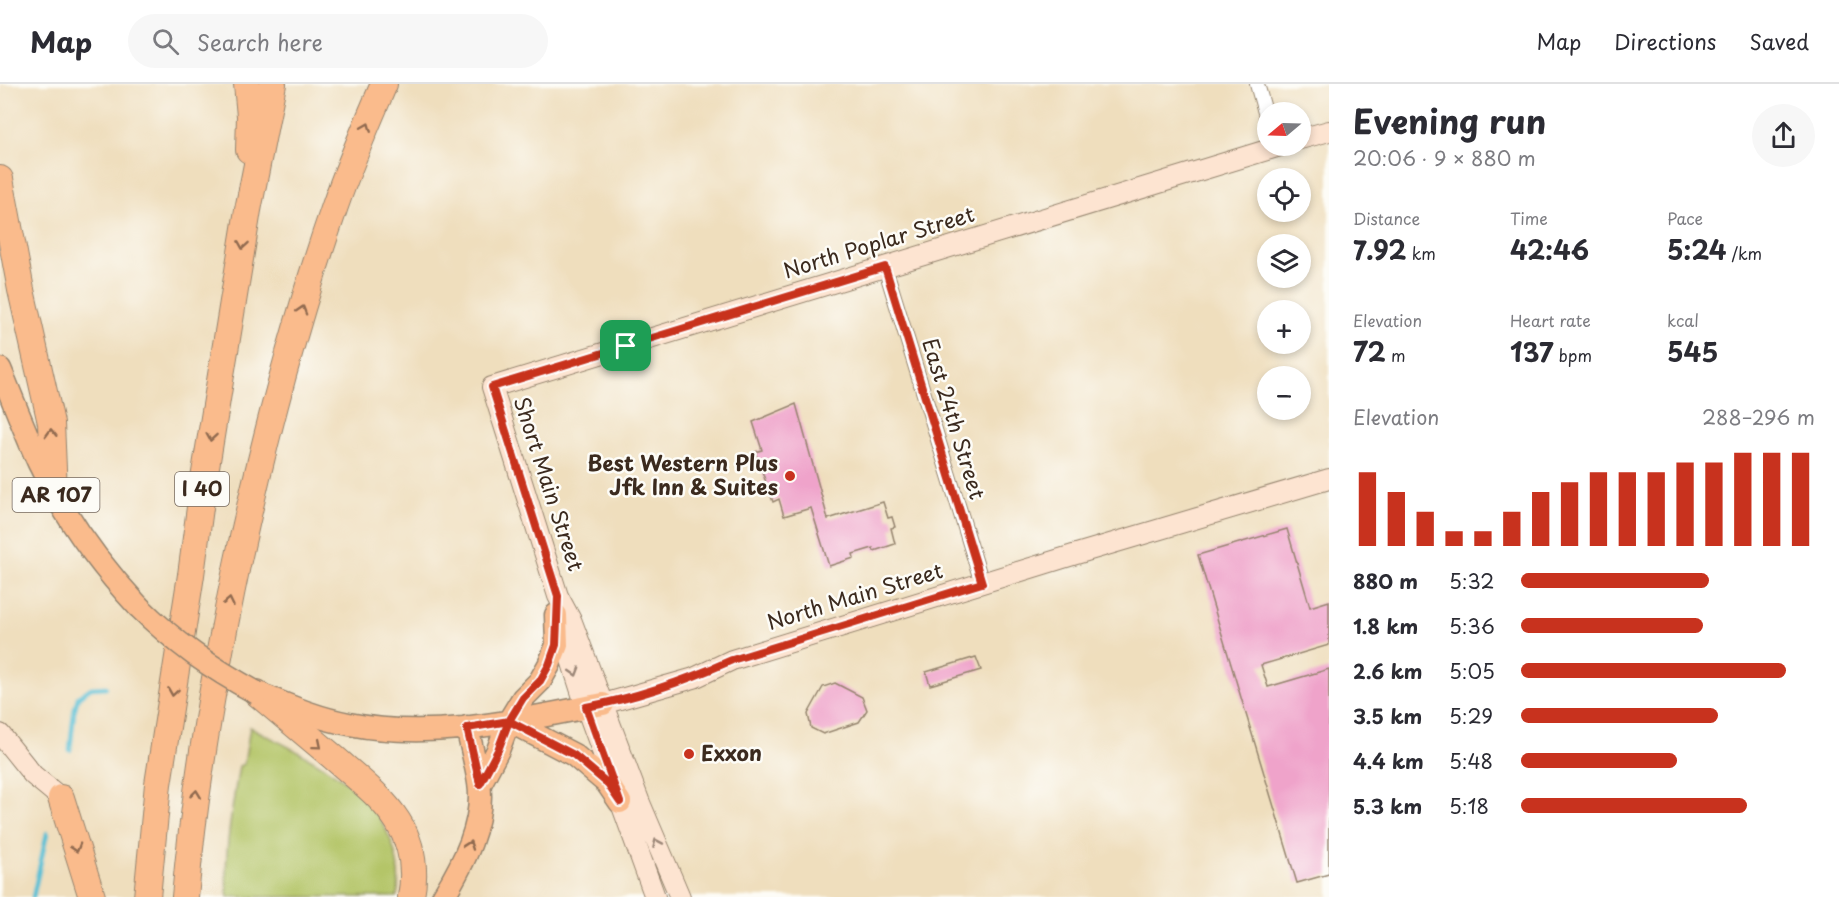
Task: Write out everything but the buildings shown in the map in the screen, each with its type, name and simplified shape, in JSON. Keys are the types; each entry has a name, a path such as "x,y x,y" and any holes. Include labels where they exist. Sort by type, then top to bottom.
{"highway":[{"path":"247,84 250,116 248,210"},
{"name":"I 40","path":"147,897 158,784 203,485 248,210 273,84"},
{"name":"I 40","path":"185,897 199,765 226,617 276,398 336,204 384,84"},
{"path":"0,179 21,290 51,423 54,492"},
{"path":"257,693 364,782 387,805 403,831 410,848 413,870 411,897"},
{"path":"61,798 92,897"},
{"path":"189,852 205,897"}],"main road":[{"path":"1311,136 1329,131"},
{"name":"North Poplar Street","path":"492,387 1257,152"},
{"name":"AR 107","path":"0,369 54,492 75,529 105,571 161,630 203,662 257,693"},
{"name":"Short Main Street","path":"492,387 557,606 593,709"},
{"name":"North Main Street","path":"593,709 694,678 732,660 1329,479"},
{"path":"480,784 498,750 509,721 523,698 540,681 549,665 556,645 557,606"},
{"path":"257,693 305,712 349,724 423,730 467,728 593,709"},
{"path":"593,709 620,802 655,897"},
{"path":"593,709 640,803 680,897"},
{"path":"509,721 574,755 607,783 620,802"},
{"path":"443,897 470,847 477,816 480,784 467,728"},
{"path":"0,734 33,775 61,798"}],"street":[{"path":"1257,84 1262,102"},
{"name":"East 24th Street","path":"885,267 982,583"}],"green space":[{"path":"250,727 297,751 342,779 367,802 378,816 393,846 397,863 397,897 228,897 226,867 229,832 239,766 244,764"}],"waterway":[{"path":"70,750 78,697 91,688 106,687"},
{"path":"33,897 47,833"}],"place":[{"name":"Best Western Plus Jfk Inn & Suites","path":"790,476"},
{"name":"Exxon","path":"689,754"}],"route":[{"path":"626,346 492,387 558,596 556,645 540,681 523,698 509,721 467,728 480,784 490,761 498,750 509,721 574,755 607,783 620,802 586,707 623,699 694,678 732,660 982,583 885,267 626,346"}]}
